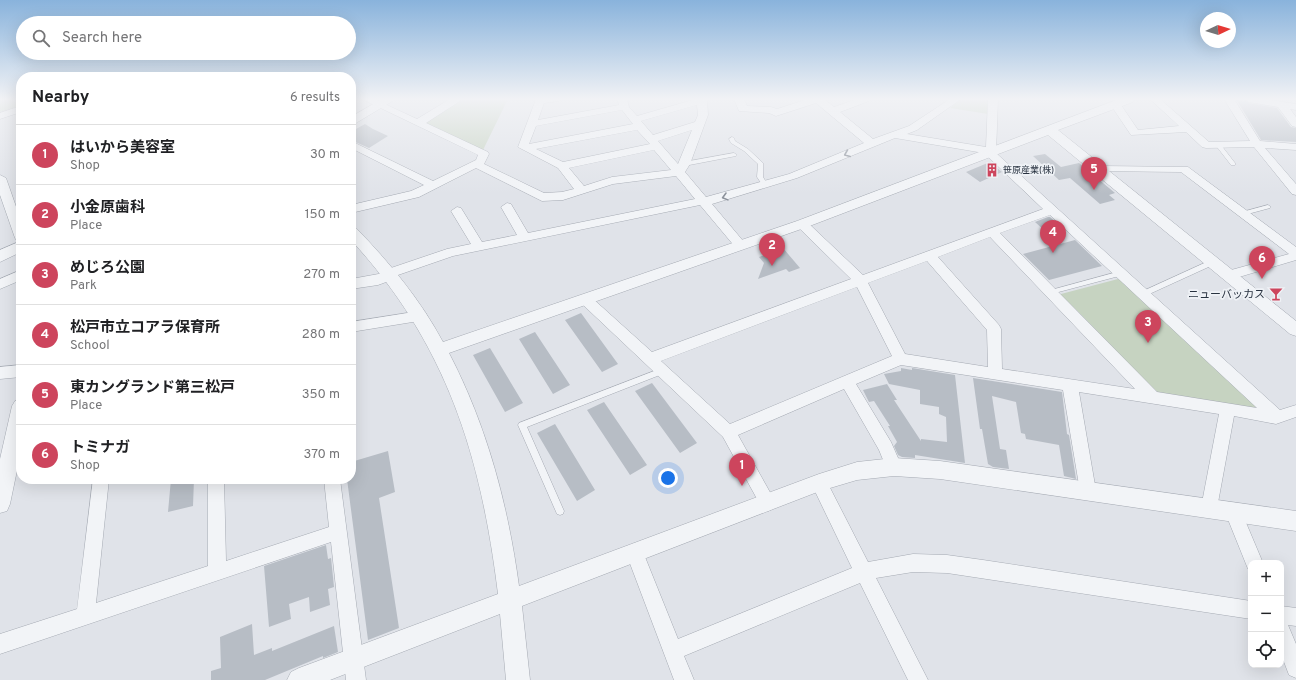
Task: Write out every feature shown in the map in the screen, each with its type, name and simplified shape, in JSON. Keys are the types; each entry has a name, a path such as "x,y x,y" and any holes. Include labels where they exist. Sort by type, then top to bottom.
{"street":[{"path":"356,208 415,194 480,162 484,154 434,131"},
{"path":"529,131 523,147 562,166 581,190"},
{"path":"526,148 603,131"},
{"path":"644,131 681,168 703,202 740,245"},
{"path":"562,166 655,143 683,131"},
{"path":"681,168 696,131"},
{"path":"856,131 872,144"},
{"path":"356,283 378,280 451,252 703,202 765,185 793,176 906,131"},
{"path":"991,151 992,131"},
{"path":"439,350 802,224 991,151 1048,131"},
{"path":"1051,131 1100,169 1296,330"},
{"path":"1133,131 1135,133 1164,131"},
{"path":"1189,131 1206,145 1219,146 1257,144 1296,147"},
{"path":"1249,131 1257,144 1295,188"},
{"path":"894,135 991,151 1051,210 1277,417"},
{"path":"356,147 433,186"},
{"path":"476,164 542,197 563,196 630,178 681,168"},
{"path":"1100,169 1184,169 1296,253"},
{"path":"0,178 3,197 16,232"},
{"path":"507,207 526,238"},
{"path":"650,360 860,280 1051,210"},
{"path":"458,212 479,247"},
{"path":"802,224 860,280 900,359"},
{"path":"992,232 1152,397"},
{"path":"356,236 391,274 420,316 439,350 463,402 488,480 502,543 510,600 518,680"},
{"path":"0,257 16,248"},
{"path":"929,255 994,329 995,374"},
{"path":"1229,275 1296,256"},
{"path":"0,284 16,277"},
{"path":"586,300 728,432 768,503"},
{"path":"356,326 420,316"},
{"path":"728,432 900,359 1277,417 1296,411"},
{"path":"0,374 16,372"},
{"path":"846,382 894,467"},
{"path":"1070,385 1088,491"},
{"path":"1209,508 1228,409"},
{"path":"0,504 5,462 16,424"},
{"path":"300,680 354,670 510,600 819,483 857,471 894,467 940,470 1296,521"},
{"path":"819,483 918,680"},
{"path":"85,616 100,484"},
{"path":"216,484 217,572"},
{"path":"333,484 354,670"},
{"path":"1234,512 1253,560"},
{"path":"0,644 338,532"},
{"path":"635,553 684,680"},
{"path":"673,651 864,572 913,563 948,564 1248,610"},
{"path":"1284,615 1296,617"},
{"path":"1282,632 1296,668"}],"lane":[{"path":"732,138 733,142 746,150 761,164 760,177 765,185"},
{"path":"1219,146 1233,164"},
{"path":"681,168 734,155"},
{"path":"1244,213 1268,207"},
{"path":"1143,294 1213,262"},
{"path":"1051,292 1121,273"},
{"path":"560,511 522,425 662,371"}],"green space":[{"path":"442,131 492,131 483,150"},
{"path":"1118,279 1258,405 1254,409 1159,394 1061,297 1061,294"}],"building":[{"path":"356,131 377,131 388,136 369,148 356,142"},
{"path":"1255,131 1296,131 1296,142 1261,140"},
{"path":"1045,154 1061,167 1079,163 1115,193 1109,195 1115,200 1100,204 1070,178 1059,180 1033,156"},
{"path":"990,162 1002,172 980,182 966,172"},
{"path":"1048,217 1060,226 1044,230 1035,222"},
{"path":"1075,240 1102,266 1049,280 1023,254"},
{"path":"783,248 800,268 789,272 786,269 758,279 764,263 759,257"},
{"path":"581,313 618,364 602,372 565,320"},
{"path":"535,332 570,385 553,394 519,339"},
{"path":"490,348 523,403 505,412 473,355"},
{"path":"901,368 912,370 912,368 955,375 965,463 915,455 915,458 902,457 898,455 894,446 897,442 888,426 890,426 874,401 869,402 863,390 887,384 897,400 894,400 921,441 921,439 947,442 946,417 939,414 939,407 920,404 920,390 889,384 884,374 901,371"},
{"path":"973,378 1062,392 1067,434 1069,435 1076,479 1064,476 1059,445 1026,439 1025,434 1021,433 1016,402 992,396 1000,449 1006,450 1009,469 993,467 988,464 982,429 980,429"},
{"path":"652,383 697,443 680,453 635,391"},
{"path":"604,402 647,465 630,475 587,410"},
{"path":"555,424 595,490 577,501 537,433"},
{"path":"388,451 395,492 379,498 399,628 368,640 348,484 356,484 356,461"},
{"path":"171,484 194,484 193,506 168,512"},
{"path":"326,545 328,559 331,558 334,587 328,589 330,605 310,612 309,597 289,604 291,619 269,627 264,566"},
{"path":"252,624 254,655 272,648 272,651 334,626 338,652 323,658 323,656 265,680 211,680 211,671 221,668 220,637"}],"place":[{"name":"笹原産業(株)","path":"992,170"},
{"name":"東カングランド第三松戸","path":"1094,190"},
{"name":"松戸市立コアラ保育所","path":"1053,253"},
{"name":"小金原歯科","path":"772,266"},
{"name":"トミナガ","path":"1262,279"},
{"name":"ニューバッカス","path":"1276,294"},
{"name":"めじろ公園","path":"1148,343"},
{"name":"はいから美容室","path":"742,486"}]}
